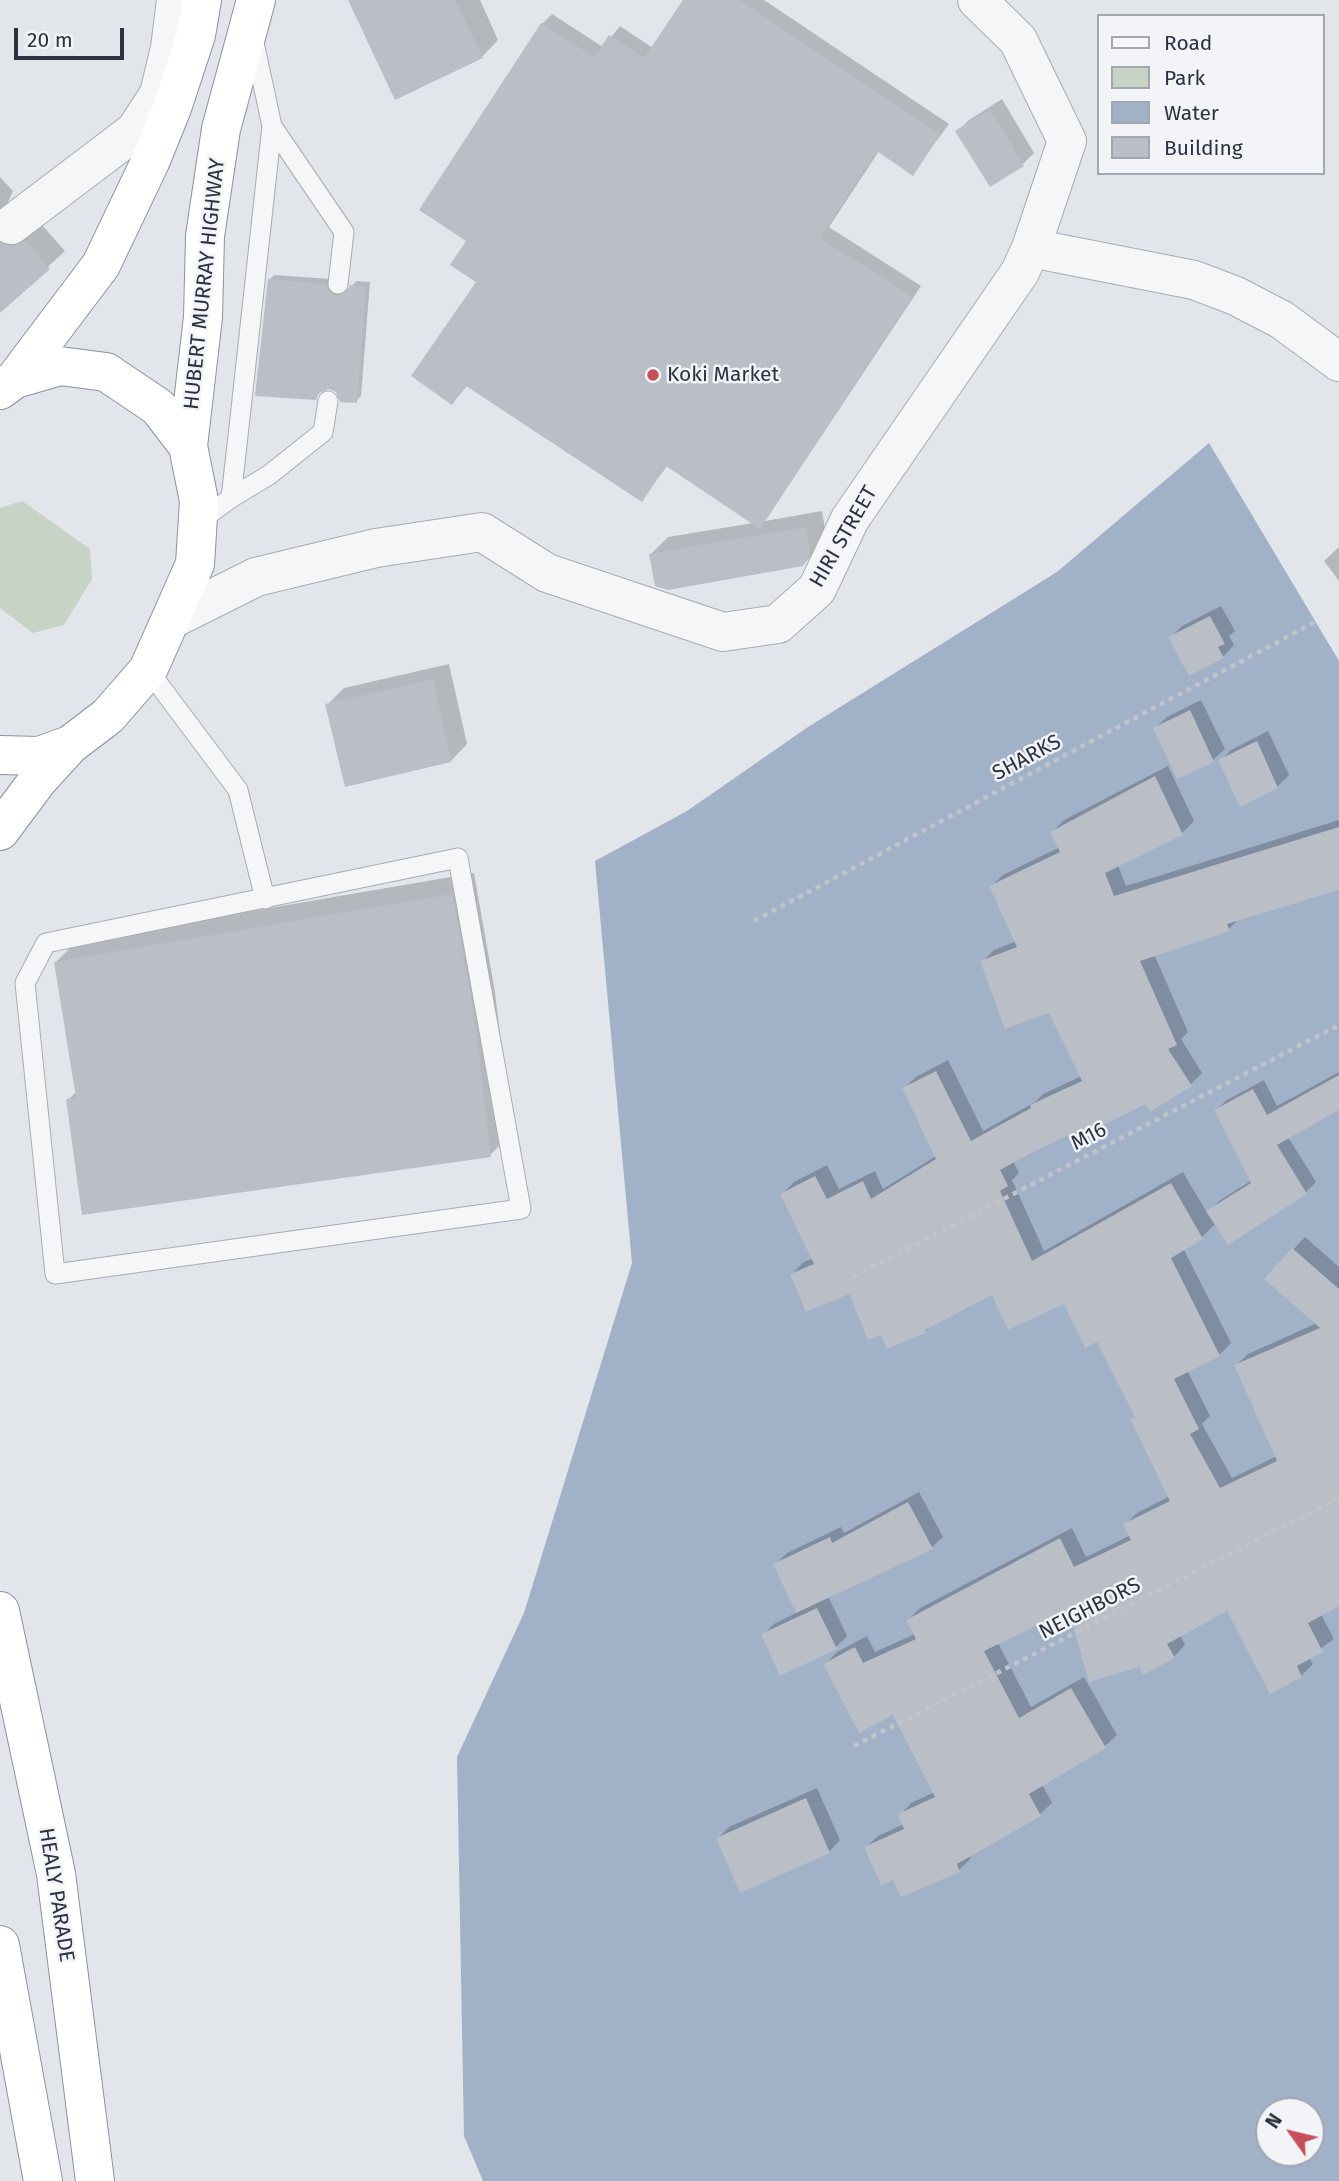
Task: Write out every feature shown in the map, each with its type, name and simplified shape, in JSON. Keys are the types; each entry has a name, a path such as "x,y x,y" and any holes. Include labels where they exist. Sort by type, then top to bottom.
{"highway":[{"name":"HUBERT MURRAY HIGHWAY","path":"7,384 101,265 151,160 172,107 196,35 202,0"},
{"name":"HUBERT MURRAY HIGHWAY","path":"0,755 39,756 70,745 108,716 148,670 195,564 199,501 188,446 203,317 205,236 221,129 253,13"},
{"name":"HUBERT MURRAY HIGHWAY","path":"7,384 60,366 106,372 158,407 188,446"},
{"path":"0,831 70,745"},
{"name":"HEALY PARADE","path":"0,1611 56,1874 95,2181"},
{"path":"0,1945 43,2181"}],"street":[{"path":"11,225 135,131 159,94 170,48 176,0"},
{"name":"HIRI STREET","path":"172,619 256,577 376,548 482,532 547,573 723,632 778,624 817,589 850,519 1020,272 1031,248 1067,141 1018,40 985,3"},
{"path":"1031,248 1194,280 1236,296 1282,320 1339,362"}],"lane":[{"path":"231,498 272,126 253,13"},
{"path":"272,126 344,232 338,284"},
{"path":"198,522 269,475 323,432 328,401"},
{"path":"148,670 238,790 265,899"},
{"path":"458,858 521,1209 55,1274 26,983 46,943 265,899 458,858"}],"path":[{"name":"SHARKS","path":"754,921 1315,622"},
{"name":"M16","path":"853,1277 1339,1025"},
{"name":"NEIGHBORS","path":"854,1746 1339,1498"}],"green space":[{"path":"22,501 90,549 92,579 64,625 33,633 0,608 0,508"}],"water":[{"path":"1209,443 1339,661 1339,2181 483,2181 464,2136 457,1757 524,1613 632,1263 595,861 687,811 808,727 1057,572"}],"building":[{"path":"348,0 455,0 483,58 395,100"},
{"path":"683,0 740,0 940,135 913,176 877,151 820,238 912,297 760,529 666,466 642,502 466,386 452,405 411,376 476,282 450,265 466,241 419,210 541,23 594,57 609,35 644,58"},
{"path":"990,109 1024,166 990,187 955,131"},
{"path":"26,241 50,269 0,313 0,243 13,247"},
{"path":"268,279 326,284 330,293 337,296 347,292 350,285 366,287 357,403 340,402 336,392 329,389 319,393 316,400 255,396"},
{"path":"806,527 810,553 803,566 668,590 655,586 649,554"},
{"path":"1210,616 1225,644 1218,647 1224,658 1189,676 1168,637"},
{"path":"433,679 451,762 345,787 325,704"},
{"path":"1190,710 1214,762 1177,779 1153,728"},
{"path":"1257,741 1278,788 1240,807 1218,760"},
{"path":"1155,776 1183,835 1105,873 1114,896 1339,827 1339,890 1227,924 1230,931 1140,961 1177,1045 1168,1049 1192,1086 1150,1112 1145,1104 1082,1136 1079,1130 1029,1154 1000,1170 1008,1186 1000,1191 1032,1261 1171,1183 1203,1239 1171,1258 1220,1356 1174,1379 1199,1429 1190,1434 1220,1488 1277,1461 1234,1365 1320,1328 1264,1279 1292,1248 1339,1289 1339,1606 1308,1623 1323,1652 1297,1666 1302,1677 1270,1694 1227,1611 1167,1644 1175,1658 1143,1675 1139,1667 1089,1682 1072,1623 1043,1636 1038,1625 984,1651 1019,1718 1071,1688 1106,1748 1029,1794 1041,1816 957,1864 960,1872 901,1897 893,1880 881,1885 864,1847 904,1829 898,1814 935,1797 893,1715 859,1733 823,1664 855,1647 863,1663 916,1639 906,1620 1060,1538 1074,1567 1131,1540 1123,1524 1170,1501 1130,1419 1135,1417 1097,1342 1085,1348 1064,1304 1008,1330 992,1295 925,1330 926,1333 887,1349 881,1335 868,1340 849,1294 806,1312 790,1274 814,1264 780,1194 815,1176 827,1199 863,1181 871,1199 936,1159 902,1088 936,1071 971,1141 1031,1108 1030,1105 1082,1081 1049,1013 1005,1029 980,961 1017,947 989,886 1060,852 1050,832"},
{"path":"452,894 474,1015 491,1157 82,1215 66,1099 76,1098 54,962"},
{"path":"1339,1075 1339,1110 1277,1145 1307,1194 1228,1245 1206,1211 1251,1183 1214,1110 1253,1089 1267,1115"},
{"path":"908,1502 933,1549 796,1613 773,1564 830,1537 832,1543"},
{"path":"817,1608 837,1649 780,1676 761,1634"},
{"path":"806,1798 830,1853 740,1893 716,1838"}],"place":[{"name":"Koki Market","path":"653,375"}]}
